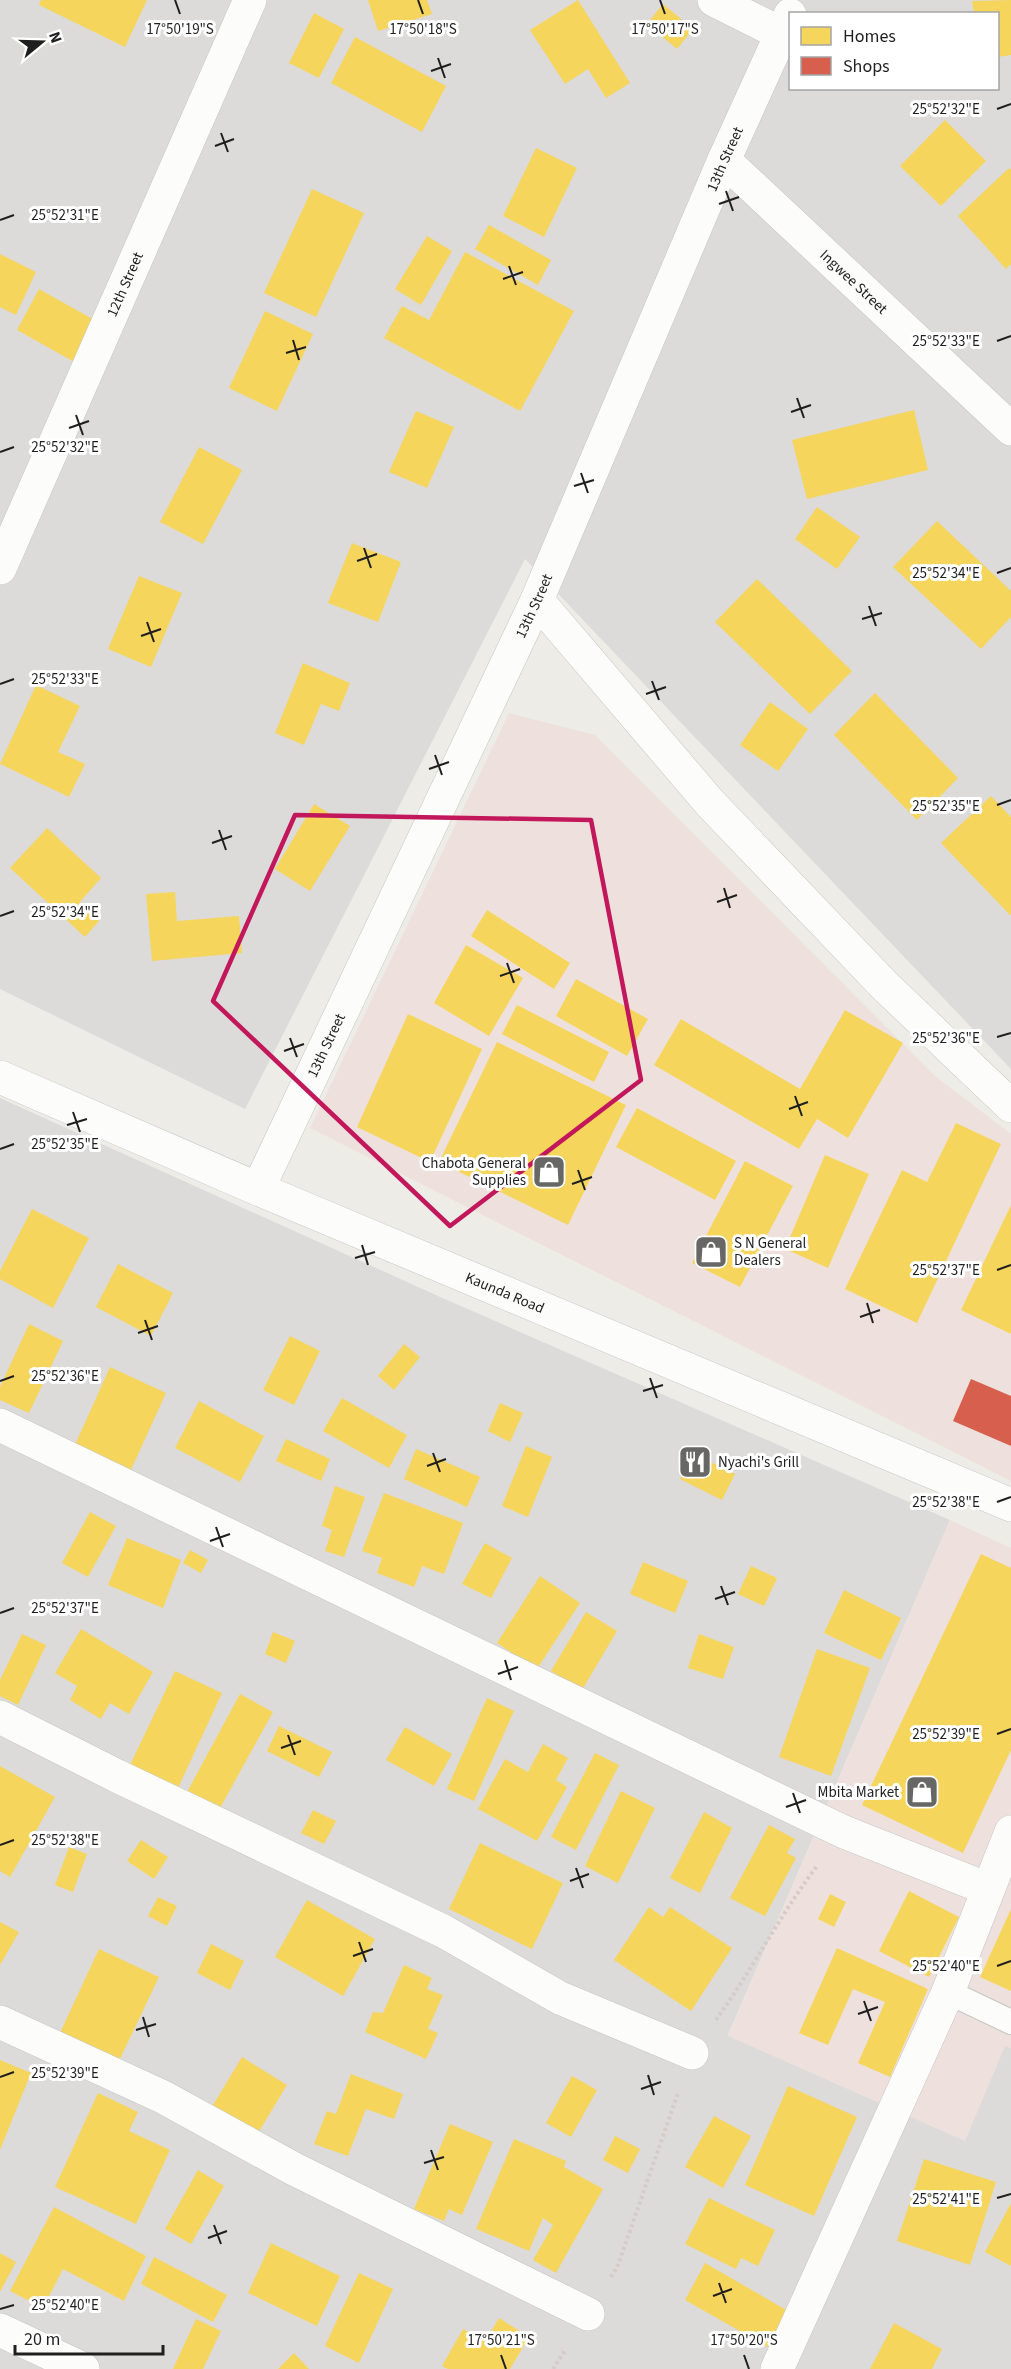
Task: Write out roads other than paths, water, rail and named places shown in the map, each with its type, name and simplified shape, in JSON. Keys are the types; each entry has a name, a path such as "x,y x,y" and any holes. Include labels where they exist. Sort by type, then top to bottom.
{"street":[{"name":"12th Street","path":"0,568 250,0"},
{"path":"714,0 788,21"},
{"name":"13th Street","path":"258,1189 537,600 724,160 788,21"},
{"name":"Ingwee Street","path":"724,160 1011,429"},
{"path":"537,600 710,803 884,986 1011,1106"},
{"name":"Kaunda Road","path":"0,1077 258,1189 1011,1505"},
{"path":"0,1425 844,1832 987,1889"},
{"path":"0,1717 117,1776 443,1930 560,1998 692,2053"},
{"path":"777,2369 948,1992 1011,1832"},
{"path":"0,2022 162,2097 294,2169 588,2314"},
{"path":"0,2330 83,2369"}],"lane":[{"path":"948,1992 1011,2022"}],"place":[{"name":"Chabota General Supplies","path":"549,1172"},
{"name":"S N General Dealers","path":"711,1252"},
{"name":"Nyachi's Grill","path":"695,1462"},
{"name":"Mbita Market","path":"922,1792"}]}
